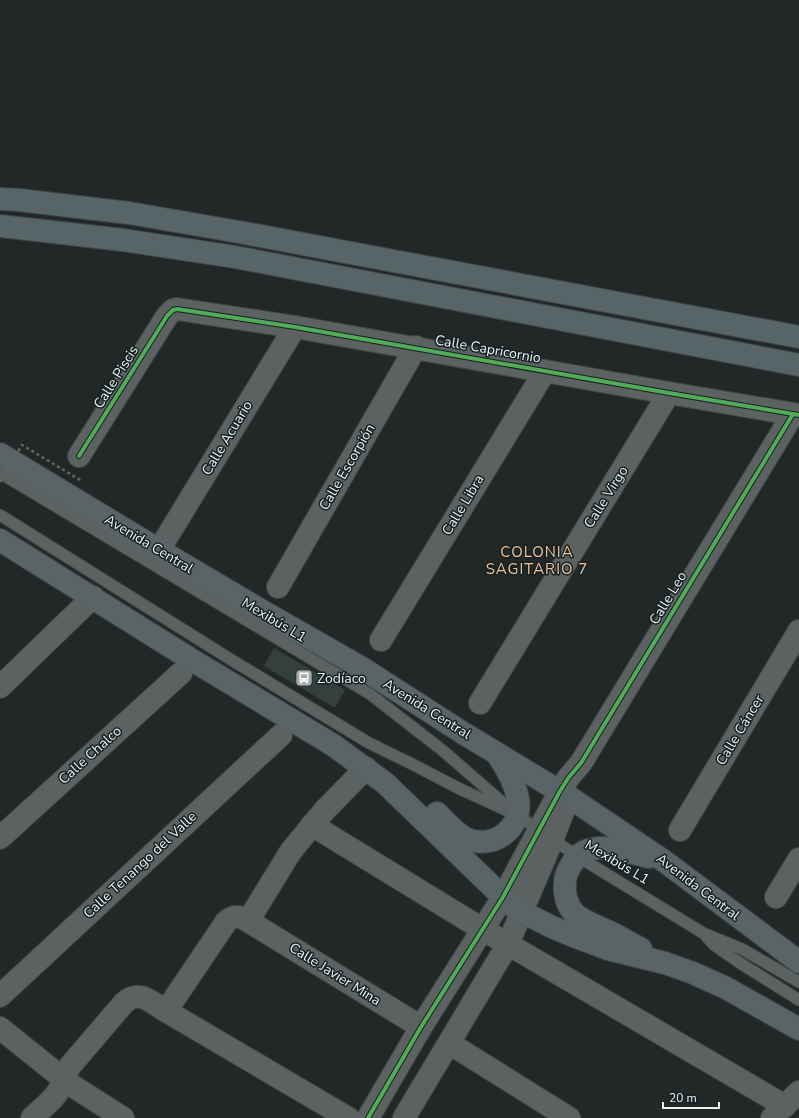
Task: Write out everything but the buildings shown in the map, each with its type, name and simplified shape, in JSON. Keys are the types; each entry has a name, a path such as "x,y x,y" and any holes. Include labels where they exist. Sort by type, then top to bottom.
{"highway":[{"path":"0,199 129,213 799,337"},
{"path":"0,226 123,240 235,257 799,366"},
{"name":"Avenida Central","path":"0,454 159,550 362,668 565,794 664,861 799,962"},
{"path":"0,540 192,660 333,745 366,768 385,783 510,904 522,912 576,938 608,949 665,963 693,973 726,988 799,1029"},
{"path":"385,783 400,789 432,808 457,832 466,838 478,842 490,841 500,837 508,831 514,823 517,815 518,800 515,789 507,770 496,752"},
{"path":"664,861 610,848 589,850 577,856 565,879 564,890 568,903 574,913 582,919 615,935 665,963"}],"street":[{"name":"Calle Capricornio","path":"173,310 181,309 295,327 796,414"},
{"name":"Calle Piscis","path":"79,456 167,316 173,310"},
{"name":"Calle Acuario","path":"159,550 295,327"},
{"name":"Calle Escorpión","path":"278,587 416,348"},
{"name":"Calle Libra","path":"381,640 545,371"},
{"name":"Calle Virgo","path":"480,703 669,393"},
{"name":"Calle Leo","path":"545,835 580,763 796,414"},
{"path":"0,687 93,597"},
{"name":"Calle Cáncer","path":"680,830 799,631"},
{"name":"Calle Chalco","path":"0,838 181,673"},
{"name":"Calle Tenango del Valle","path":"0,996 281,735"},
{"path":"166,1011 226,922 229,919 239,916 248,920 291,851 324,811 366,768"},
{"path":"312,825 482,929 785,1105"},
{"path":"368,1118 421,1027 482,929 545,835"},
{"path":"404,1118 508,944 522,912 545,835"},
{"path":"776,897 799,859"},
{"name":"Calle Javier Mina","path":"248,920 421,1027"},
{"path":"32,1118 56,1095 70,1066 128,999 133,996 143,997 348,1118"},
{"path":"0,1028 64,1080 123,1118"},
{"path":"449,1044 569,1118"}],"lane":[{"name":"Mexibús L1","path":"0,473 370,694 442,750 517,815 577,856 704,933 742,949 799,982"},
{"name":"Mexibús L1","path":"0,515 236,663 363,739 460,789 517,815"},
{"name":"Mexibús L1","path":"704,933 714,945 799,1000"}],"path":[{"path":"0,482 22,445 82,481"}],"cycle path":[{"path":"79,456 167,316 173,310 177,309 295,327 799,415"},
{"path":"368,1118 421,1027 503,897 560,791 581,763 793,414"}],"place":[{"name":"Zodíaco","path":"304,678"}],"district":[{"name":"COLONIA SAGITARIO 7","path":"537,560"}]}
